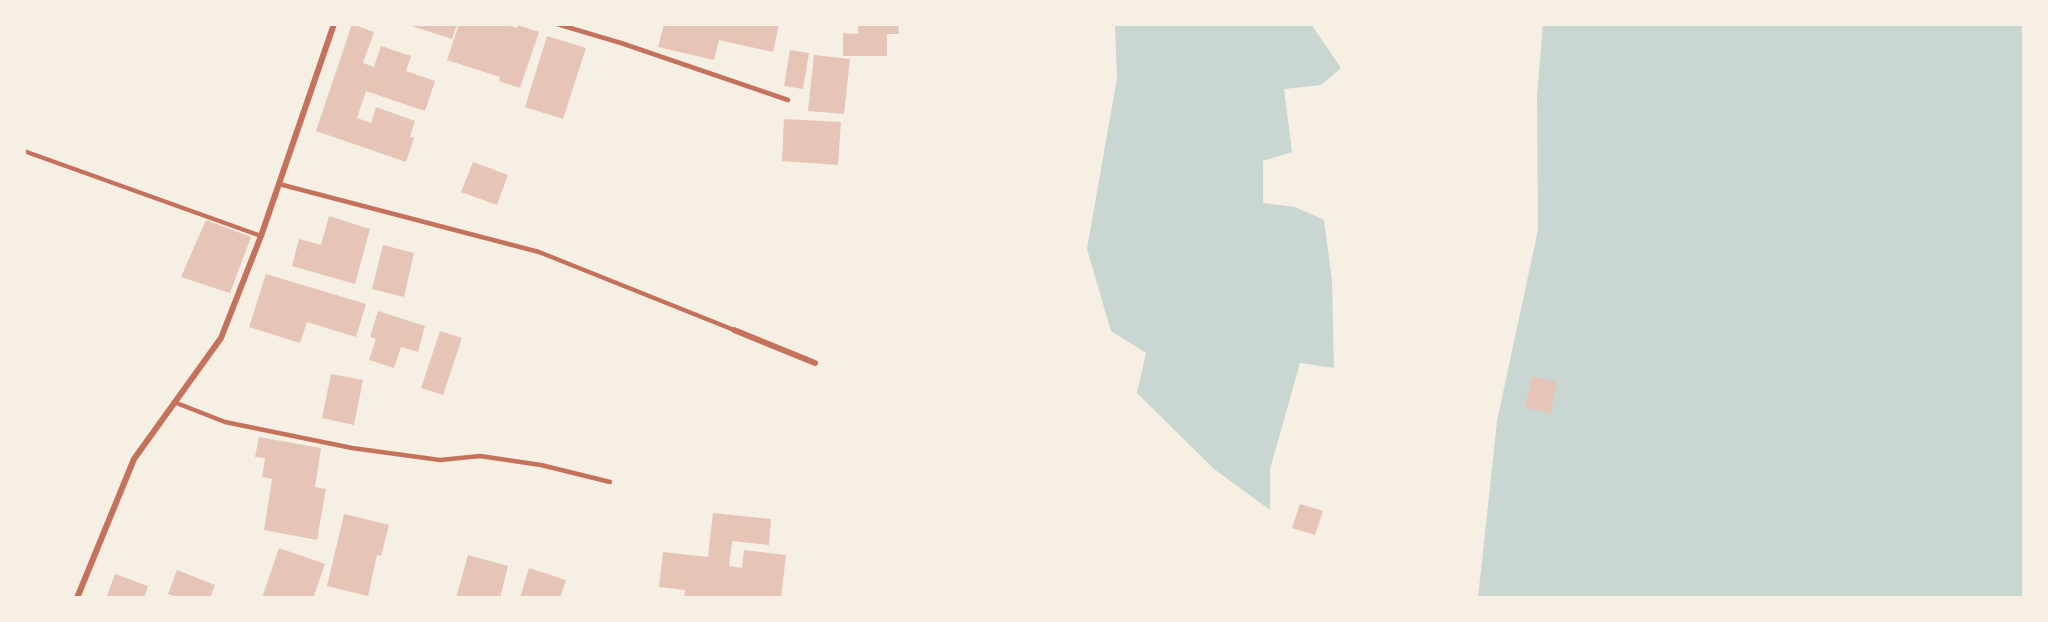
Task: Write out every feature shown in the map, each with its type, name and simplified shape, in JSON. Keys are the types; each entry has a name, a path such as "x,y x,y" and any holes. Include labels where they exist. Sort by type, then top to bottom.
{"street":[{"path":"77,598 134,459 221,338 261,236 334,24"},
{"path":"734,330 815,363"}],"lane":[{"path":"557,24 621,43 788,100"},
{"path":"24,151 261,236"},
{"path":"279,184 539,252 734,330"},
{"path":"174,402 225,422 352,448 440,460 480,456 542,465 610,482"}],"shaded area":[{"path":"1115,24 1311,24 1341,68 1321,85 1284,89 1292,152 1263,161 1263,203 1295,207 1324,220 1332,280 1334,368 1300,363 1270,469 1270,510 1214,469 1137,393 1146,353 1111,331 1087,249 1117,78"},
{"path":"1543,24 2024,24 2024,598 1478,598 1497,421 1538,230 1537,96"}],"building":[{"path":"352,24 374,32 363,63 374,67 381,46 411,56 406,71 435,81 425,111 366,91 357,118 371,123 376,107 415,121 410,137 414,138 406,162 316,131"},
{"path":"406,24 457,24 452,39"},
{"path":"459,24 504,24 517,28 518,25 539,32 520,88 499,81 500,77 447,60"},
{"path":"664,24 779,24 773,52 719,40 714,60 658,47"},
{"path":"858,24 898,24 899,34 887,34 887,56 843,56 843,33 858,34"},
{"path":"547,36 586,48 563,119 525,107"},
{"path":"790,50 809,53 803,89 784,86"},
{"path":"814,55 850,59 844,114 808,111"},
{"path":"784,119 841,122 838,165 782,161"},
{"path":"473,162 508,175 497,205 461,192"},
{"path":"329,216 370,229 355,284 292,266 299,239 321,245"},
{"path":"206,220 251,237 230,293 181,277"},
{"path":"383,245 414,253 404,297 372,289"},
{"path":"266,274 366,304 356,337 307,322 300,343 249,327"},
{"path":"378,311 425,326 418,352 401,347 394,368 369,360 376,339 370,337"},
{"path":"440,331 462,338 443,395 421,388"},
{"path":"331,374 363,380 354,425 322,418"},
{"path":"1532,377 1557,382 1551,413 1525,408"},
{"path":"259,437 321,448 315,487 326,489 317,540 264,530 272,479 262,477 265,458 255,457"},
{"path":"1300,504 1323,511 1315,535 1292,528"},
{"path":"713,513 771,519 769,545 732,541 729,566 742,568 744,550 786,555 781,598 694,598 684,597 685,590 659,587 663,552 708,557"},
{"path":"344,514 389,525 381,556 377,555 368,596 327,586"},
{"path":"279,548 325,564 313,598 262,598"},
{"path":"468,555 508,566 500,598 456,598"},
{"path":"529,568 566,580 560,598 520,598"},
{"path":"177,570 215,585 210,598 180,598 168,594"},
{"path":"115,574 148,586 144,598 106,598"}]}
